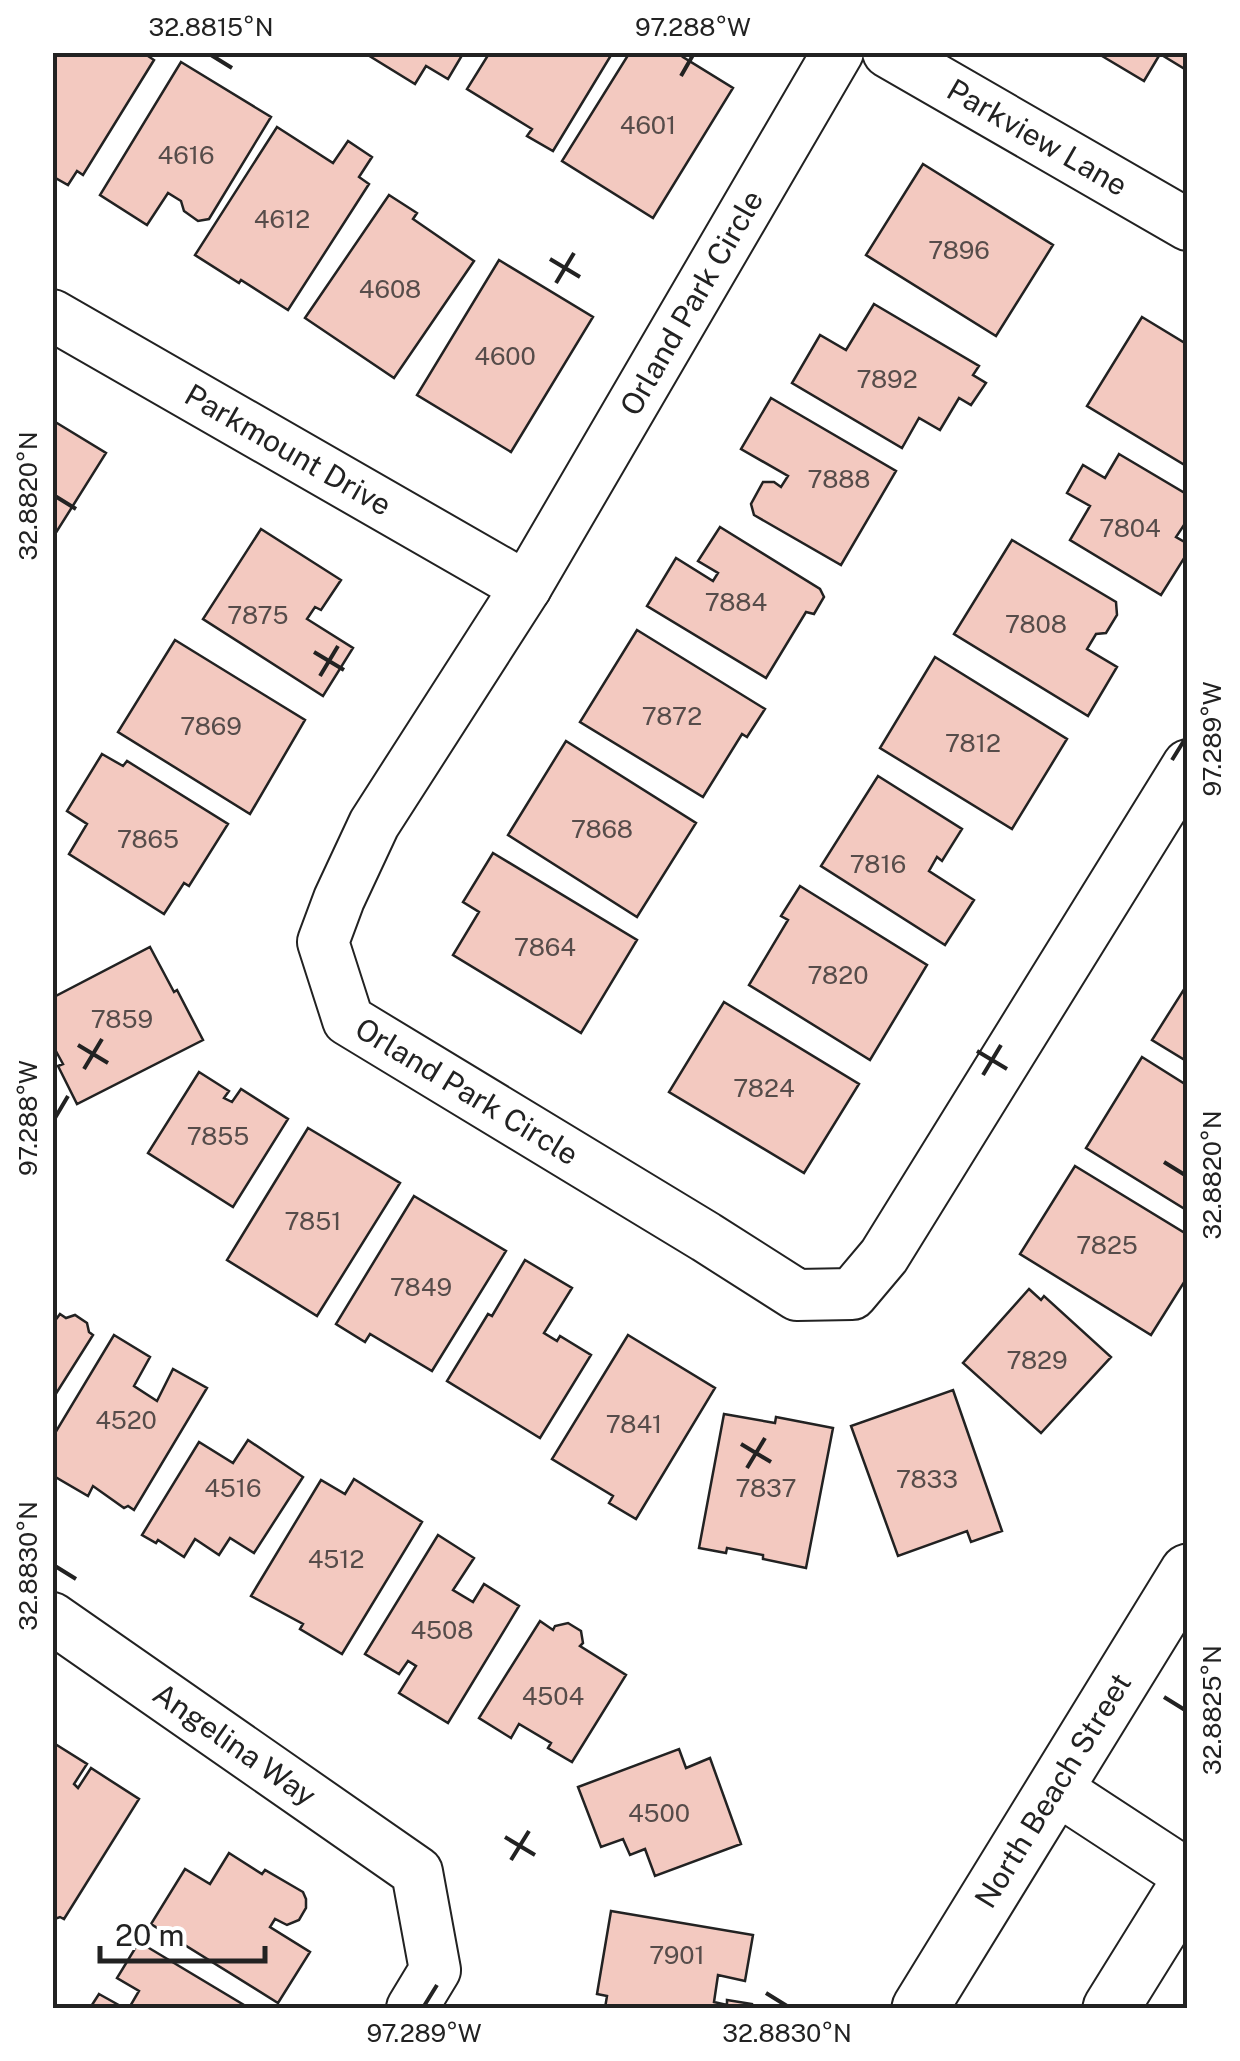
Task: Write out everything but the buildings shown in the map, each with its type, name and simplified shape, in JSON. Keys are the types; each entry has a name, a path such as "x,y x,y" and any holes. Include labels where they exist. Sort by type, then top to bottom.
{"main road":[{"name":"North Beach Street","path":"920,2008 1188,1572"},
{"path":"1111,2008 1188,1884"}],"street":[{"name":"Orland Park Circle","path":"838,52 526,587 374,824 323,942 348,1020 706,1236 798,1296 852,1294 884,1256 1188,765"},
{"name":"Parkview Lane","path":"888,52 1188,225"},
{"name":"Parkmount Drive","path":"52,315 526,587"},
{"name":"Angelina Way","path":"52,1618 417,1872 436,1970 412,2008"},
{"path":"1055,1788 1188,1875"}]}
